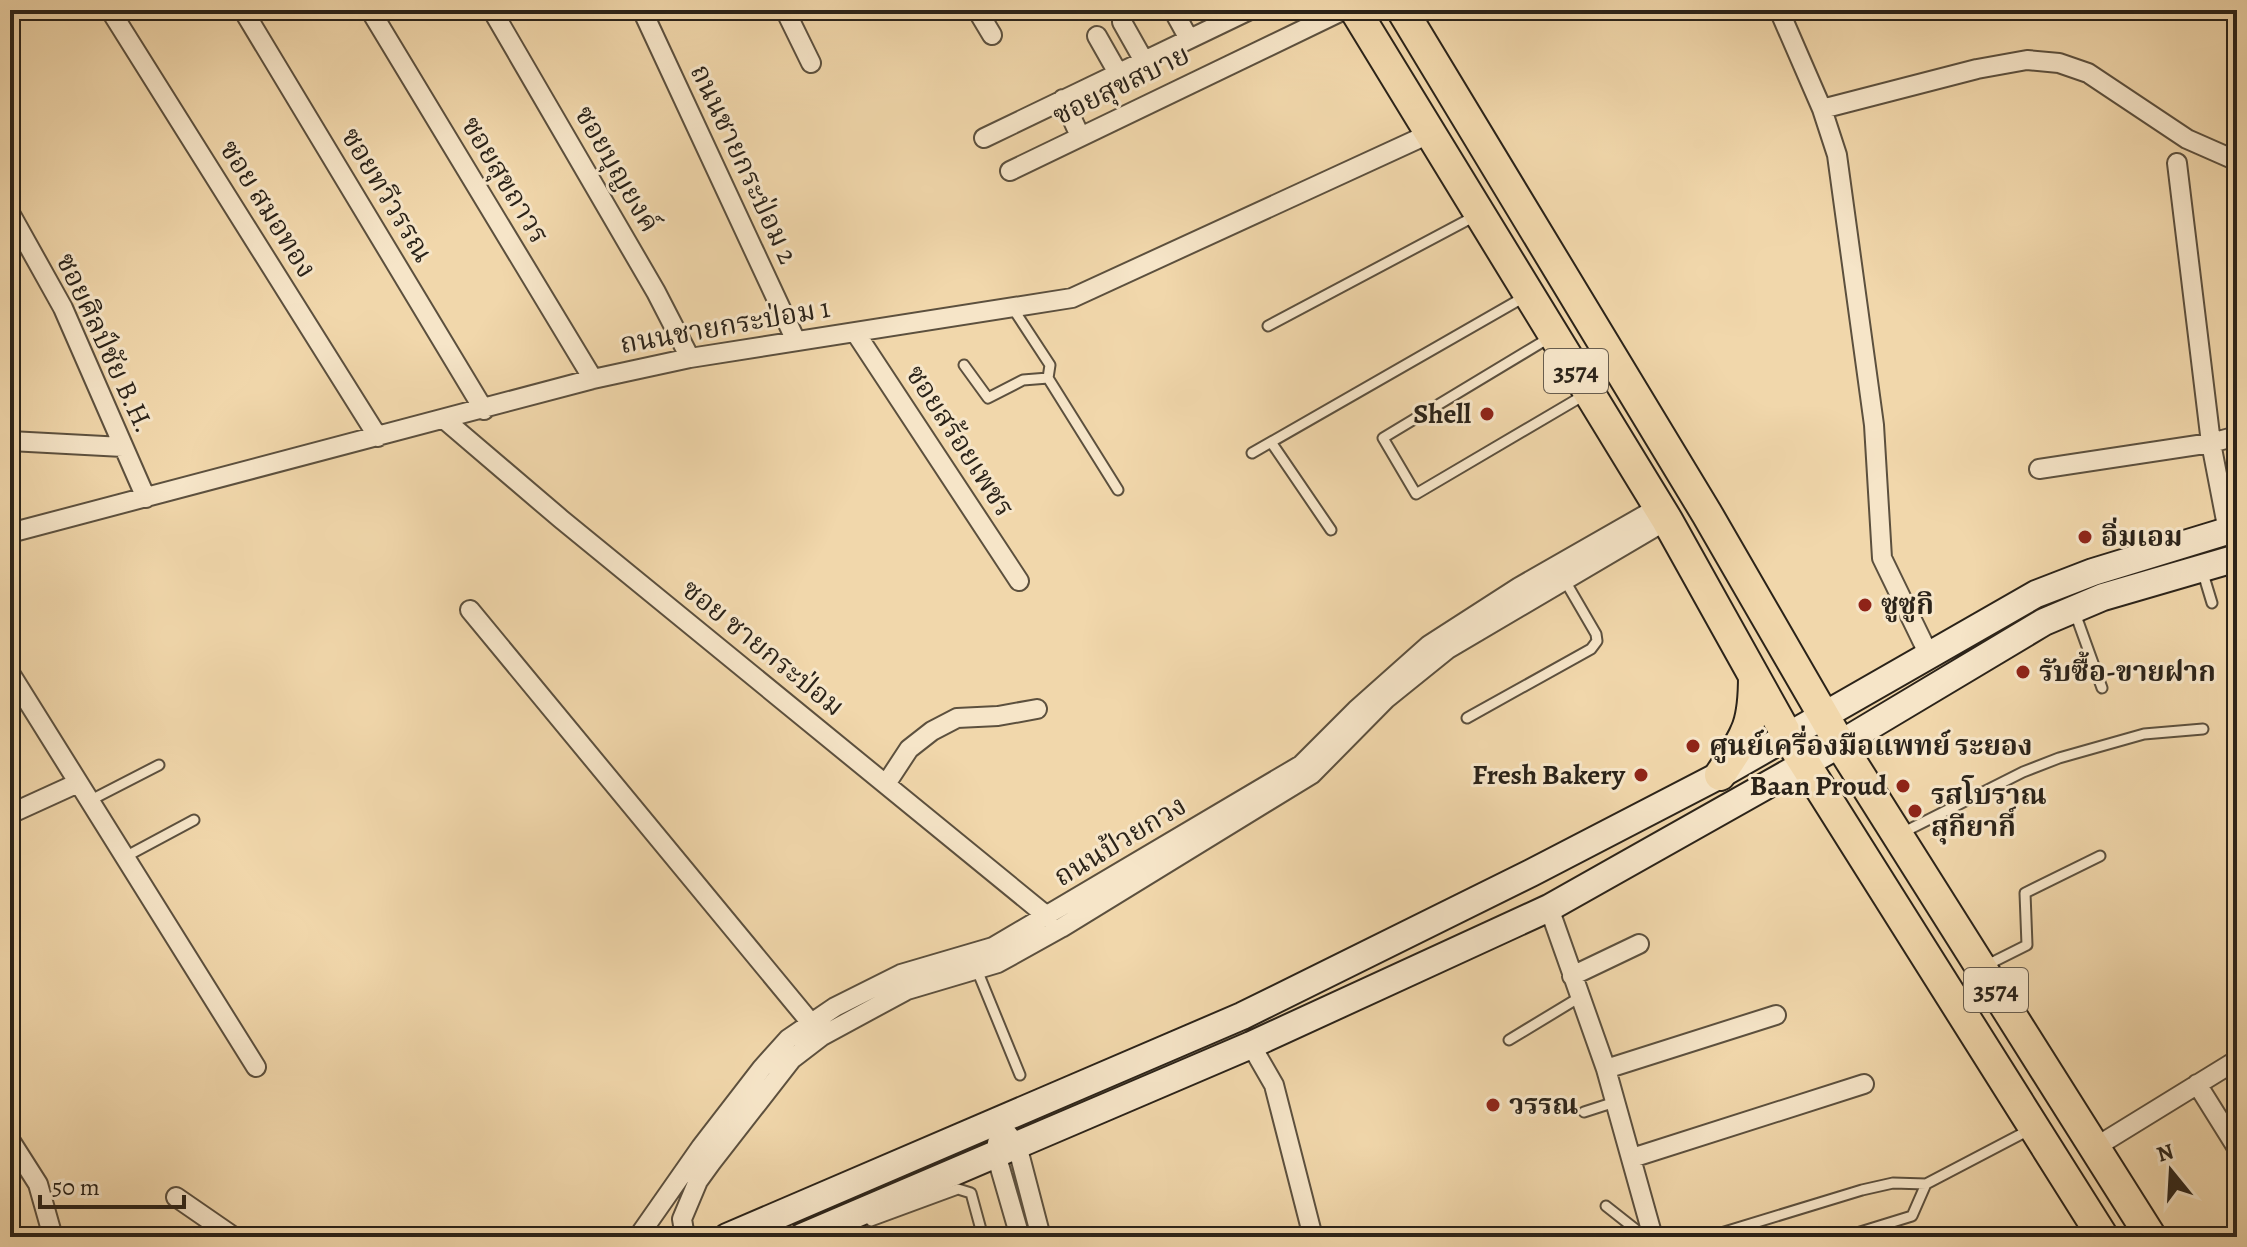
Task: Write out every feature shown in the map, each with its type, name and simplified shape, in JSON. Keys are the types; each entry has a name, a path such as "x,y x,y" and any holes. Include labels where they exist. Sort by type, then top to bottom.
{"main road":[{"name":"3574","path":"1355,10 1663,514 1788,737 2103,1237"},
{"name":"3574","path":"1402,10 1707,514 1822,715 2151,1237"},
{"path":"1720,775 1747,735 1754,709 1754,676"}],"street":[{"name":"ซอย สมอทอง","path":"110,10 378,437"},
{"name":"ซอยทวีวรรณ","path":"243,10 484,410"},
{"name":"ซอยสุขถาวร","path":"370,10 593,379"},
{"name":"ซอยบุญยงค์","path":"492,10 656,292 690,358"},
{"name":"ถนนชายกระป่อม 2","path":"642,10 796,341"},
{"path":"785,10 811,63"},
{"path":"977,10 992,35"},
{"path":"1173,10 1189,39"},
{"path":"984,138 1250,10"},
{"name":"ซอยสุขสบาย","path":"1010,171 1344,10"},
{"path":"1779,10 1822,109 1837,155 1874,425 1882,558 1929,655"},
{"path":"1122,22 1144,61"},
{"path":"1097,36 1118,73"},
{"path":"1822,109 1977,69 2027,60 2059,63 2088,73 2187,139 2237,161"},
{"path":"1063,99 1080,136"},
{"name":"ถนนชายกระป่อม 1","path":"10,533 593,379 690,358 1072,298 1431,133"},
{"path":"727,1237 1242,1016 1531,873 1720,775 2036,594 2093,572 2232,529 2211,443 2177,163"},
{"name":"ซอยศิลป์ชัย B.H.","path":"10,213 63,308 146,498"},
{"name":"ซอยสร้อยเพชร","path":"855,332 1019,581"},
{"name":"ซอย ชายกระป่อม","path":"445,420 561,519 1048,917"},
{"path":"2039,469 2211,443 2237,436"},
{"path":"11,439 123,447"},
{"name":"ถนนป้วยกวง","path":"685,1237 682,1219 698,1181 792,1059 822,1036 907,990 998,963 1061,928 1312,774 1386,699 1448,649 1564,579 1663,514"},
{"name":"ถนนป้วยกวง","path":"638,1237 762,1068 788,1039 835,1007 901,974 993,947 1048,917 1301,765 1356,710 1429,645 1519,587 1663,514"},
{"path":"802,1237 1251,1045 1549,908 1840,744 2044,622 2103,597 2237,558"},
{"path":"470,610 811,1023"},
{"path":"10,673 256,1067"},
{"path":"886,784 909,749 932,731 957,718 998,716 1037,709"},
{"path":"10,814 78,783"},
{"path":"1549,908 1606,1069 1652,1236"},
{"path":"1572,976 1639,944"},
{"path":"1606,1069 1776,1015"},
{"path":"1251,1045 1274,1085 1313,1237"},
{"path":"2094,1148 2237,1060"},
{"path":"1632,1158 1864,1084"},
{"path":"2197,1084 2237,1148"},
{"path":"998,1122 1041,1237"},
{"path":"12,1148 38,1184 53,1237"},
{"path":"1007,1149 1020,1237"},
{"path":"682,1175 682,1196 689,1202"},
{"path":"176,1197 234,1237"}],"lane":[{"path":"1268,326 1480,213"},
{"path":"1252,453 1529,294"},
{"path":"1012,307 1050,365 1048,378 1118,490"},
{"path":"1554,335 1383,438 1416,494 1589,393"},
{"path":"964,365 988,398 1023,380 1048,378"},
{"path":"1271,442 1331,530"},
{"path":"2202,570 2212,603"},
{"path":"1467,718 1591,649 1597,641 1596,634 1564,579"},
{"path":"2074,609 2102,688"},
{"path":"1897,836 2023,772 2059,758 2144,734 2203,729"},
{"path":"89,801 159,765"},
{"path":"125,857 194,820"},
{"path":"1982,967 2027,945 2025,893 2100,856"},
{"path":"977,970 1020,1075"},
{"path":"1509,1040 1580,997"},
{"path":"1584,1112 1615,1102"},
{"path":"1708,1237 1862,1190 1893,1183 1926,1184 2034,1127"},
{"path":"1844,1237 1912,1216 1926,1184"},
{"path":"836,1222 840,1228 858,1226 964,1189 971,1193 983,1237"},
{"path":"1606,1206 1644,1236 1652,1236"}],"place":[{"name":"Shell","path":"1487,414"},
{"name":"อิ่มเอม","path":"2085,537"},
{"name":"ซูซูกิ","path":"1865,605"},
{"name":"รับซื้อ-ขายฝาก","path":"2023,672"},
{"name":"ศูนย์เครื่องมือแพทย์ ระยอง","path":"1693,746"},
{"name":"Fresh Bakery","path":"1641,775"},
{"name":"Baan Proud","path":"1903,786"},
{"name":"รสโบราณ สุกียากี์","path":"1915,811"},
{"name":"วรรณ","path":"1493,1105"}]}
